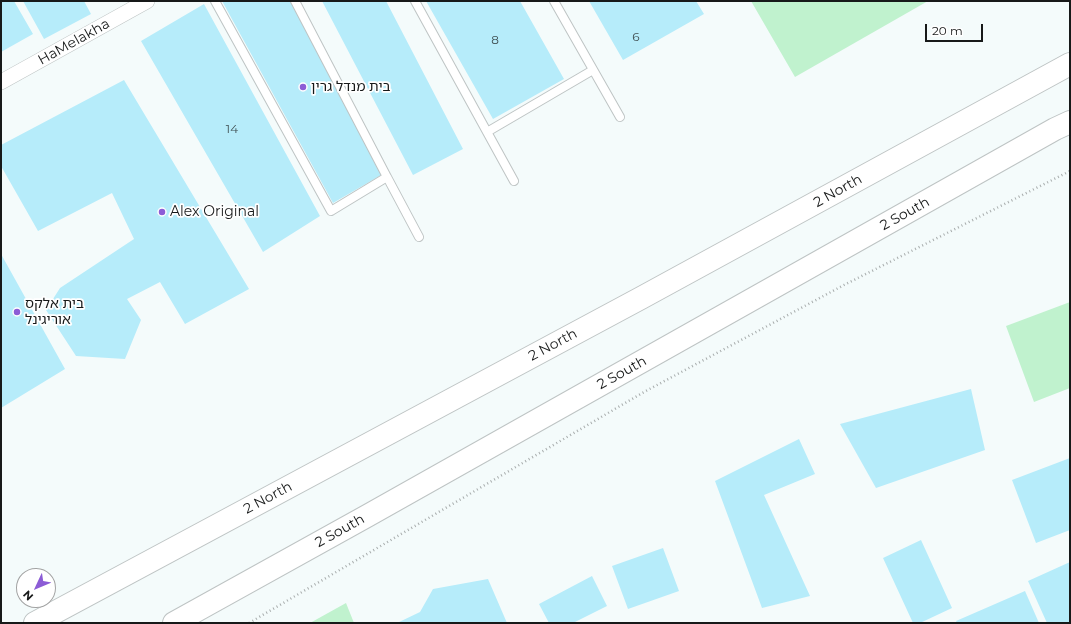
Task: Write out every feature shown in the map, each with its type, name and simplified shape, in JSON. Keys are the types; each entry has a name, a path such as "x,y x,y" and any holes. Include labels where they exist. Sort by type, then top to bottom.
{"highway":[{"name":"2 North","path":"35,623 634,302 1070,64"},
{"name":"2 South","path":"174,623 1070,122"}],"street":[{"name":"HaMelakha","path":"1,82 147,1"}],"lane":[{"path":"215,1 331,211 387,177"},
{"path":"295,1 419,237"},
{"path":"415,1 514,181"},
{"path":"554,1 620,117"},
{"path":"487,132 593,70"}],"path":[{"path":"249,623 644,392 844,285 1070,171"}],"green space":[{"path":"751,1 928,1 795,77"},
{"path":"1070,302 1070,388 1034,402 1006,326"},
{"path":"346,603 354,623 310,623"}],"building":[{"path":"1,1 14,1 33,34 1,52"},
{"path":"23,1 84,1 91,14 44,39"},
{"name":"בית מנדל גרין","path":"222,1 290,1 383,174 333,203"},
{"path":"322,1 386,1 463,149 413,175"},
{"path":"426,1 520,1 564,79 493,119"},
{"path":"589,1 696,1 704,14 623,60"},
{"path":"204,4 320,216 263,252 141,41"},
{"name":"Alex Original","path":"124,80 249,289 185,324 160,282 127,299 141,320 125,359 76,356 46,310 60,288 134,239 112,193 38,231 1,166 1,145"},
{"name":"בית אלקס אוריגינל","path":"1,254 65,369 1,408"},
{"path":"971,389 985,450 876,488 840,424"},
{"path":"799,439 815,474 764,495 810,596 762,608 715,481"},
{"path":"1070,458 1070,530 1036,543 1012,480"},
{"path":"921,540 952,608 920,623 913,623 883,558"},
{"path":"663,548 679,591 628,609 612,566"},
{"path":"1070,562 1070,623 1047,623 1028,581"},
{"path":"592,576 607,606 573,623 549,623 539,604"},
{"path":"488,579 507,623 397,623 420,612 433,589"},
{"path":"1025,591 1039,623 957,623 956,621"}],"place":[{"name":"בית מנדל גרין","path":"303,87"},
{"name":"Alex Original","path":"162,212"},
{"name":"בית אלקס אוריגינל","path":"17,312"}]}
